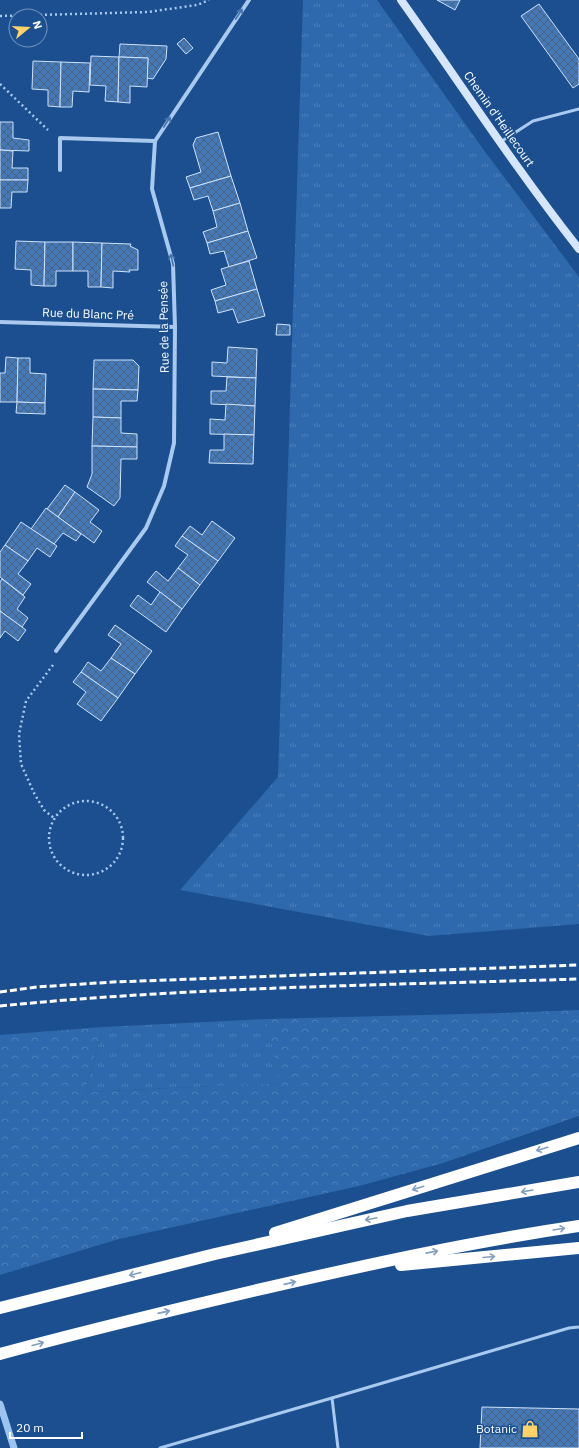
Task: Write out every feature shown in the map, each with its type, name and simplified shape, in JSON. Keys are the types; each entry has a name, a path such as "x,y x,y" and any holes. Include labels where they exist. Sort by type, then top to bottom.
{"highway":[{"path":"200,1258 579,1138"},
{"path":"0,1308 200,1258 407,1212 579,1182"},
{"path":"0,1354 95,1328 338,1271 427,1253 579,1226"},
{"path":"338,1271 579,1248"}],"street":[{"path":"60,170 60,138 155,140 249,0"},
{"name":"Chemin d'Heillecourt","path":"400,0 551,213 579,249"},
{"name":"Rue de la Pensée","path":"56,651 146,528 164,486 174,443 175,326 173,264 152,189 155,140"},
{"name":"Rue du Blanc Pré","path":"0,322 175,326"}],"lane":[{"path":"500,142 533,121 579,109"},
{"path":"160,1448 568,1328 579,1327"},
{"path":"332,1398 338,1448"}],"path":[{"path":"0,16 148,12 197,5 209,0"},
{"path":"0,84 46,128 60,138"},
{"path":"54,818 44,810 34,793 21,764 19,734 26,701 52,666 56,651"},
{"path":"80,801 91,801 106,806 117,817 122,827 122,848 117,858 106,868 91,874 81,874 62,866 53,853 49,838 50,827 54,818 70,804 80,801"}],"green space":[{"path":"303,0 377,0 483,149 579,277 579,924 429,936 180,890 278,777"},
{"path":"579,1010 579,1116 443,1163 359,1186 119,1239 0,1275 0,1035 103,1027 85,1092 280,1083 266,1019"},
{"path":"266,1019 281,1083 85,1092 103,1027"}],"building":[{"path":"437,0 460,0 455,10"},
{"path":"539,4 579,59 579,84 573,88 521,16"},
{"path":"184,38 193,48 186,54 177,44"},
{"path":"120,44 167,46 166,59 153,79 147,78 148,58 119,57"},
{"path":"91,56 119,57 118,102 105,101 106,86 90,85"},
{"path":"119,57 148,58 147,87 130,86 130,103 118,102"},
{"path":"33,61 61,62 60,107 48,106 48,90 32,89"},
{"path":"61,62 90,63 89,92 73,91 72,107 60,107"},
{"path":"0,122 13,122 13,138 29,140 29,151 0,150"},
{"path":"218,132 231,176 190,188 186,177 201,172 193,145 196,138"},
{"path":"0,150 13,151 12,168 28,168 28,180 0,180"},
{"path":"231,176 240,203 213,211 208,196 194,200 190,188"},
{"path":"0,180 28,180 27,192 12,192 11,208 0,208"},
{"path":"240,203 248,231 207,243 203,232 217,227 213,211"},
{"path":"248,231 257,258 229,267 224,251 210,254 207,243"},
{"path":"16,241 45,242 44,286 31,285 31,270 15,269"},
{"path":"45,242 73,242 73,271 56,271 56,286 44,286"},
{"path":"73,242 102,243 101,287 88,287 88,271 73,271"},
{"path":"102,243 131,244 130,246 138,250 138,270 129,270 130,272 113,271 113,288 101,287"},
{"path":"249,261 257,289 215,301 211,290 226,285 221,269"},
{"path":"257,289 265,316 238,323 233,309 218,313 215,301"},
{"path":"277,324 290,325 290,335 276,335"},
{"path":"228,347 257,349 256,378 212,376 212,362 227,363"},
{"path":"6,357 18,358 17,402 0,402 0,373 5,373"},
{"path":"18,358 30,358 30,373 46,374 45,403 17,402"},
{"path":"94,360 133,360 139,366 138,390 93,389"},
{"path":"227,377 256,378 255,406 211,404 211,391 226,391"},
{"path":"93,389 138,390 137,401 121,401 121,418 93,417"},
{"path":"17,402 45,403 45,414 16,413"},
{"path":"226,404 255,406 254,435 210,434 210,419 225,420"},
{"path":"93,417 121,418 121,433 137,434 137,447 92,446"},
{"path":"224,434 254,435 253,464 209,463 210,450 224,450"},
{"path":"92,446 137,447 137,459 121,459 120,498 114,506 87,487 92,474"},
{"path":"65,485 75,492 58,517 47,509"},
{"path":"75,492 99,510 90,522 102,531 94,543 58,517"},
{"path":"46,508 81,534 76,541 63,533 54,544 31,529"},
{"path":"212,521 235,538 218,561 182,536 190,526 202,535"},
{"path":"21,522 57,546 50,557 37,548 28,561 5,545"},
{"path":"182,536 218,561 200,585 178,568 188,555 175,546"},
{"path":"5,545 28,561 18,574 31,584 23,595 0,577 0,552"},
{"path":"178,568 200,585 182,609 147,582 156,571 168,581"},
{"path":"2,579 25,597 17,609 28,618 22,627 0,611 0,582"},
{"path":"160,592 182,609 166,632 130,606 138,595 151,605"},
{"path":"0,611 26,630 18,641 5,631 0,638"},
{"path":"115,625 152,651 135,674 111,658 121,644 108,635"},
{"path":"111,658 135,674 118,698 81,672 88,662 101,671"},
{"path":"81,672 118,698 101,721 77,704 86,692 73,682"},
{"name":"Botanic","path":"482,1407 579,1409 579,1448 480,1448"}],"waterway":[{"path":"0,1404 14,1448"}],"railway":[{"path":"0,992 37,987 113,982 579,965"},
{"path":"0,1006 217,991 579,979"}],"place":[{"name":"Botanic","path":"530,1429"}]}
